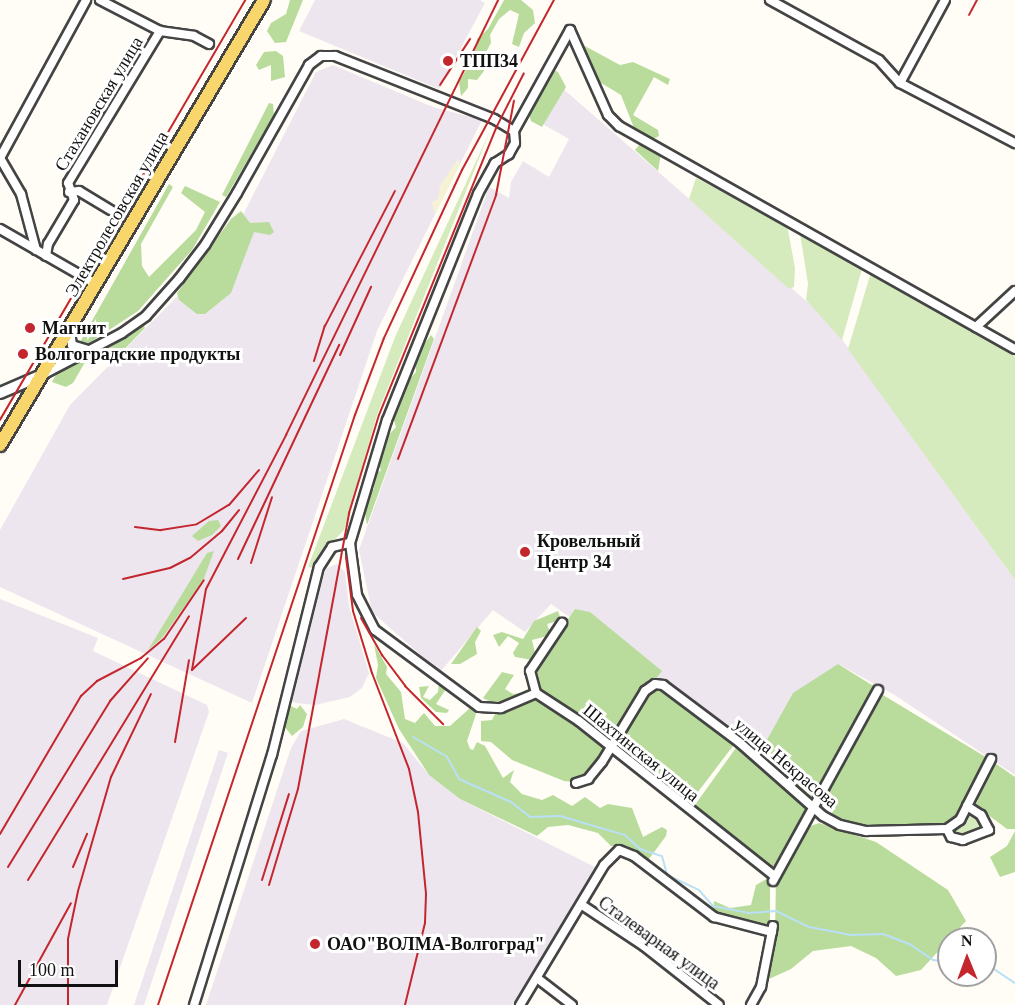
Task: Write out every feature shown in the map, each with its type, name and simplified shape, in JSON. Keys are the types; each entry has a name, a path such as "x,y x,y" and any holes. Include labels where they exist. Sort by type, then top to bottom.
{"main road":[{"name":"Электролесовская улица","path":"0,445 70,331 264,0"}],"street":[{"path":"36,250 21,194 0,158 86,0"},
{"path":"100,0 160,31 194,36 209,44"},
{"path":"770,0 879,60 900,83 1015,143"},
{"path":"900,83 945,0"},
{"path":"562,622 530,671 536,693 501,708 479,707 375,630 357,595 350,543 387,420 478,194 495,163 509,154 515,143 514,131 570,30 603,106 619,126 1015,349"},
{"name":"Стахановская улица","path":"46,256 48,244 74,200 69,192 68,183 160,31"},
{"path":"0,393 42,375 90,350 146,316 206,245 309,65 321,56 335,56 494,119 514,131"},
{"path":"69,192 79,191 111,210"},
{"path":"0,230 96,284"},
{"path":"976,327 1015,291"},
{"path":"70,331 72,345 90,350"},
{"path":"194,1005 272,755 319,567 332,547 350,543"},
{"name":"улица Некрасова","path":"609,747 645,691 655,684 663,685 693,706 815,806 823,816 840,825 866,831 946,829 951,837 963,840 989,830 981,815 967,806"},
{"path":"815,806 878,690"},
{"name":"Шахтинская улица","path":"536,693 609,747 773,878 815,806"},
{"path":"576,783 588,779 609,747"},
{"path":"946,829 960,820 991,759"},
{"path":"520,1005 604,865 619,850 634,856 714,917 772,929 761,987 751,1005"},
{"name":"Сталеварная улица","path":"582,905 644,946 718,1005"},
{"path":"537,978 572,1005"}],"shaded area":[{"path":"315,0 480,0 485,3 439,89 299,31"},
{"path":"333,65 433,107 482,120 377,331 252,703 0,587 0,530 70,405 227,246 316,72"},
{"path":"552,79 828,320 1015,580 1015,775 893,694 838,664 762,751 551,604 525,632 493,610 440,672 372,612 359,550 489,187 509,198 511,182 523,161 549,177 569,139 530,117"},
{"path":"458,159 460,164 435,215 432,202 438,199 440,186"},
{"path":"337,564 345,572 349,606 369,673 362,688 350,697 315,705 296,703 290,701 317,589 327,568"},
{"path":"0,599 98,638 93,651 207,705 209,712 107,1005 0,1005"},
{"path":"344,719 403,743 429,775 460,799 597,868 512,1005 206,1005 291,748 301,731"},
{"path":"219,750 228,753 144,1005 134,1005"}],"green space":[{"path":"290,0 303,0 286,42 275,43 267,31 271,23 286,14"},
{"path":"504,0 521,0 533,10 535,23 524,33 519,47 512,44 519,14 510,10 499,19 490,35 491,43 485,54 477,58 484,71 477,80 468,79 468,88 461,96 459,82 474,56 477,39 488,29"},
{"path":"583,45 620,65 633,62 670,79 668,85 654,77 633,115 658,130 659,136 653,139 634,128 621,95 598,81 588,65 579,48"},
{"path":"276,51 283,56 285,77 271,81 271,65 259,70 256,65 264,52"},
{"path":"551,69 558,72 566,87 542,127 531,121 529,114"},
{"path":"269,103 273,104 274,115 226,197 222,195"},
{"path":"490,131 377,415 344,530 320,555 315,568 308,567 395,337"},
{"path":"640,144 661,153 658,171 635,150"},
{"path":"696,178 787,225 795,268 794,287 789,289 689,199"},
{"path":"169,184 173,187 141,244 142,266 149,277 196,230 205,212 181,193 185,186 220,202 192,250 138,311 83,347 79,344"},
{"path":"241,211 250,223 269,222 274,232 270,235 254,232 231,293 205,314 197,314 179,300 177,293 231,219"},
{"path":"800,233 862,269 842,340 806,300 808,284"},
{"path":"871,272 1015,353 1015,580 848,349"},
{"path":"142,322 145,328 110,364 101,359 101,350"},
{"path":"431,335 434,339 367,525 364,508 368,492 374,489 375,472 381,471 378,461 384,440 396,427 393,417 407,382 416,372 415,356"},
{"path":"88,357 73,383 66,387 52,382 57,373"},
{"path":"218,520 221,526 212,535 198,541 192,536 209,521"},
{"path":"214,551 203,581 162,638 148,650 207,553"},
{"path":"575,609 590,612 662,671 654,681 649,679 608,741 578,715 538,691 533,671"},
{"path":"558,611 561,620 547,624 551,635 532,640 535,653 532,660 515,657 513,653 519,643 508,636 499,647 493,635 502,632 523,639 534,621"},
{"path":"477,627 481,631 475,642 477,654 460,664 451,664"},
{"path":"374,644 387,667 386,674 401,692 405,719 415,723 424,713 435,726 450,726 470,708 476,714 467,741 470,749 473,750 477,742 485,746 503,778 514,770 510,782 522,794 542,800 553,795 572,806 585,797 600,808 608,804 632,808 643,837 662,827 667,830 666,836 649,859 623,845 611,846 598,833 568,825 548,827 537,836 460,799 429,775 399,729 376,678 378,665"},
{"path":"838,664 875,687 814,800 758,756 793,693"},
{"path":"502,672 514,675 505,689 513,694 531,692 574,719 606,747 586,777 574,782 564,781 512,760 491,742 481,741 481,721 492,720 499,706 483,698"},
{"path":"439,681 446,689 436,704 449,710 447,713 436,712 421,698 419,687 429,686 423,697 430,700 438,692"},
{"path":"656,687 666,689 736,742 688,805 614,744 647,694"},
{"path":"878,692 989,759 965,805 953,821 942,827 860,825 830,815 832,803 824,798"},
{"path":"289,705 297,709 300,705 307,714 303,727 292,736 284,726"},
{"path":"738,745 811,806 772,868 692,809"},
{"path":"992,761 1015,777 1015,829 1007,829 975,805 978,800 973,797"},
{"path":"968,808 980,817 987,829 963,838 952,835 949,830"},
{"path":"819,823 876,842 948,890 966,921 960,927 937,927 937,953 921,970 896,976 876,958 851,946 813,951 791,969 769,979 775,935 776,878 805,828"},
{"path":"1015,831 1015,872 1000,877 990,857 1007,846"},
{"path":"770,877 770,928 713,913 714,901 730,908 751,905 756,885"}],"waterway":[{"path":"413,737 447,757 459,779 511,802 530,817 560,816 625,835 640,849 662,856 667,875 699,890 713,906 748,913 776,911 809,927 851,935 883,934 911,945 937,960"},
{"path":"997,971 1015,983"}],"tram line":[{"path":"0,420 245,0"}],"railway":[{"path":"246,618 192,670 206,589 286,435 498,0"},
{"path":"158,1005 355,415 384,338 462,170 554,0"},
{"path":"969,15 977,0"},
{"path":"440,85 470,39"},
{"path":"269,885 298,789 349,513 379,415 497,126 524,73"},
{"path":"398,459 496,195 514,101"},
{"path":"314,361 325,326 395,191"},
{"path":"340,355 371,287"},
{"path":"238,559 339,345"},
{"path":"135,527 161,530 197,524 229,505 259,470"},
{"path":"251,563 272,497"},
{"path":"123,579 170,568 190,558 222,531 239,510"},
{"path":"346,557 353,611 372,673 409,769 418,812 426,894 425,923 405,1005"},
{"path":"0,834 81,696 97,681 141,658 164,639 204,580"},
{"path":"28,880 189,616"},
{"path":"361,618 382,655 405,686 443,724"},
{"path":"8,867 110,701 148,658"},
{"path":"175,742 189,660"},
{"path":"68,1005 68,939 78,891 111,777 151,694"},
{"path":"262,880 289,794"},
{"path":"73,867 87,834"},
{"path":"15,1005 71,903"}],"place":[{"name":"ТПП34","path":"448,61"},
{"name":"Магнит","path":"30,328"},
{"name":"Волгоградские продукты","path":"23,354"},
{"name":"Кровельный Центр 34","path":"525,552"},
{"name":"ОАО\"ВОЛМА-Волгоград\"","path":"315,944"}]}
